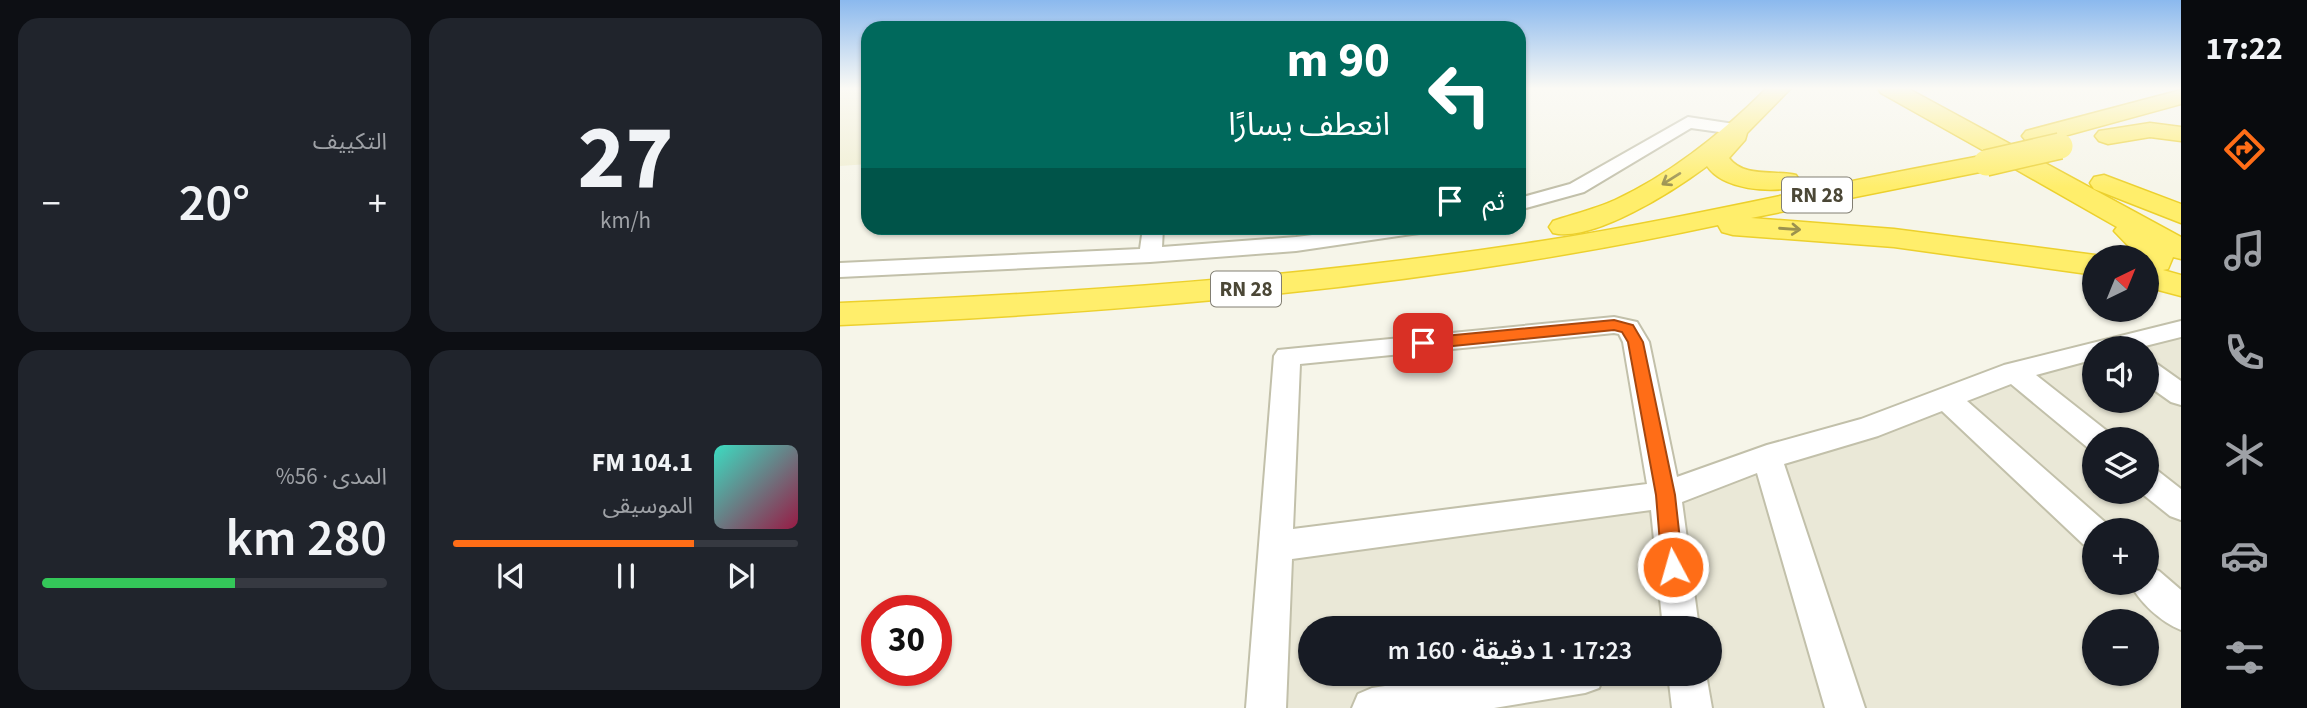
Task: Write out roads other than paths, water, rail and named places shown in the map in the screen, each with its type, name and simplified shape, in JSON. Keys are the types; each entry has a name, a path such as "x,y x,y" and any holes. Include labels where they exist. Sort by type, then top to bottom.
{"highway":[{"path":"1564,227 1626,206 1685,170 1743,121"},
{"path":"1753,121 1718,151 1715,157 1722,168 1742,177 1786,181"},
{"path":"1964,121 2148,245"},
{"path":"1983,121 2065,157 2181,214"},
{"path":"1564,227 1786,181 1975,157 2079,121"},
{"name":"RN 28","path":"840,314 1018,307 1190,295 1433,266 1648,231 1884,181 1975,157 2065,157 2093,138 2148,121"},
{"path":"2093,138 2150,130 2181,134"},
{"path":"2065,157 2181,227"},
{"path":"2038,170 2181,250"},
{"path":"1884,181 1872,191 1868,199 1869,205 1886,220 1906,229 2082,260"},
{"path":"1648,231 1719,226 1808,230 2082,260"},
{"name":"RN 28","path":"1526,233 1564,227"},
{"name":"RN 28","path":"840,295 1185,277 1446,247 1517,235"},
{"path":"2160,280 2181,286"}],"street":[{"path":"1526,202 1577,188 1688,122 1734,129"},
{"path":"1150,255 1152,235"},
{"path":"840,270 1150,255 1296,244 1361,235"},
{"path":"1266,708 1287,356 1614,325 1628,328 1636,342 1665,495 1680,616"},
{"path":"2153,336 2181,329"},
{"path":"1276,546 1665,495 1767,457 1867,428 2014,372 2082,354"},
{"path":"2014,372 2082,427"},
{"path":"2159,379 2181,395"},
{"path":"1946,398 2082,522"},
{"path":"1767,457 1845,708"},
{"path":"2159,490 2181,507"},
{"path":"2159,593 2181,613"},
{"path":"1372,708 1510,686"},
{"path":"1689,686 1692,708"}]}
